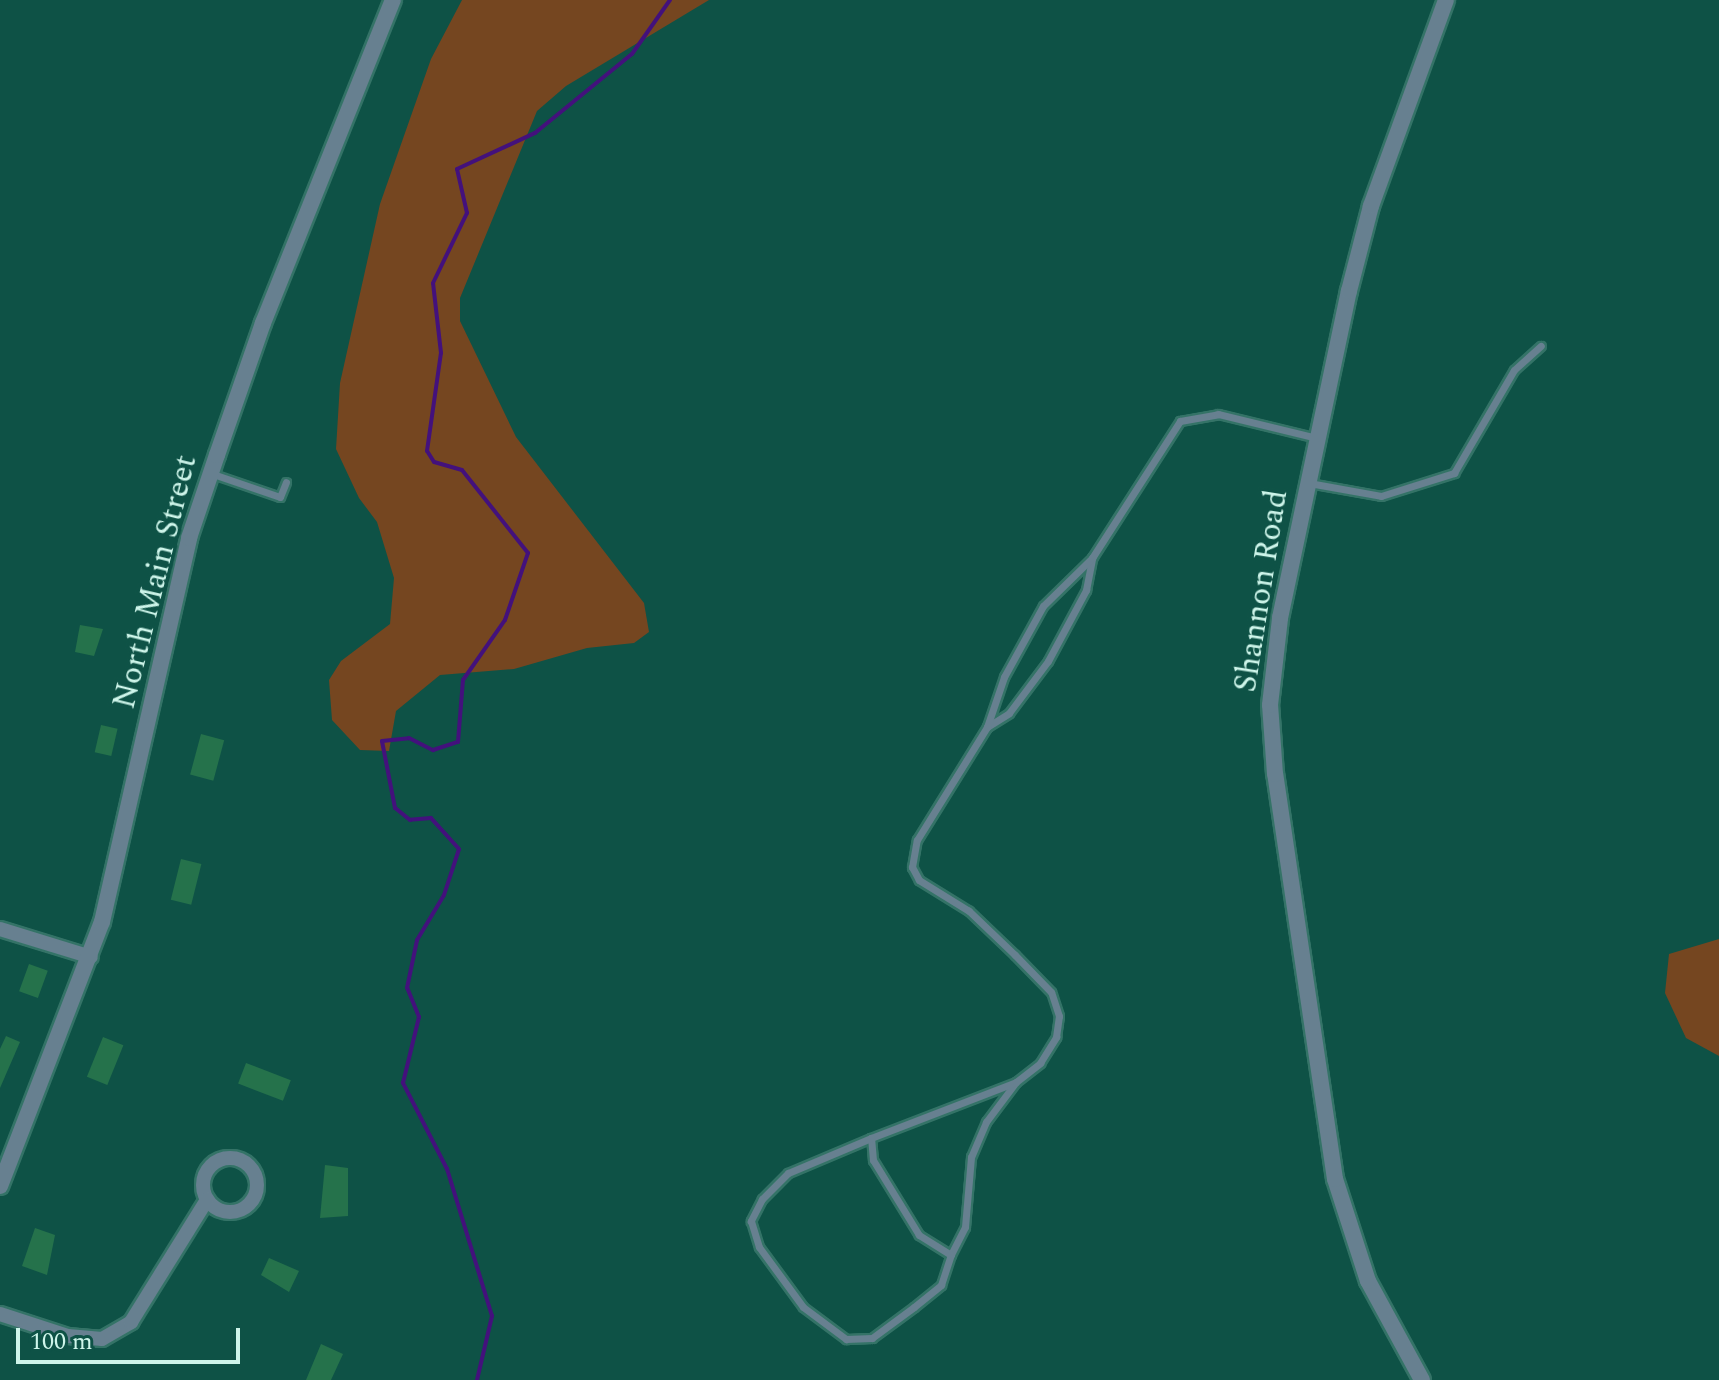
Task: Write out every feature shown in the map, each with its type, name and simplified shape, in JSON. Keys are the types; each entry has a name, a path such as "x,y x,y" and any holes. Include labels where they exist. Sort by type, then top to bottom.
{"street":[{"name":"North Main Street","path":"0,1186 91,957 125,831 189,538 210,473 263,323 393,0"},
{"name":"Shannon Road","path":"1422,1380 1368,1281 1343,1215 1275,774 1270,705 1277,647 1307,482 1371,206 1446,0"},
{"path":"0,929 91,957"},
{"path":"0,1314 68,1336 102,1339 131,1322 207,1200"}],"lane":[{"path":"1307,482 1381,496 1454,473 1514,370 1541,346"},
{"path":"1016,1082 788,1173 762,1199 751,1221 759,1247 803,1307 846,1339 872,1338 941,1285 965,1227 971,1157 986,1122 1016,1082 1040,1063 1056,1037 1059,1016 1051,992 969,911 919,880 912,867 917,840 987,727 1004,677 1043,606 1092,558 1180,421 1218,414 1317,438"},
{"path":"210,473 280,497 286,482"},
{"path":"987,727 1009,713 1048,661 1086,590 1092,558"},
{"path":"871,1138 873,1160 919,1235 951,1255"}],"shaded area":[{"path":"462,0 709,0 566,86 537,111 460,298 460,321 516,437 644,603 649,632 634,643 587,648 514,669 440,675 396,711 389,751 360,750 332,720 329,680 341,661 390,624 394,578 377,522 359,498 336,449 340,383 380,204 431,59"},
{"path":"1719,939 1719,1056 1686,1038 1665,993 1669,954"}],"building":[{"path":"80,625 103,629 94,656 75,652"},
{"path":"101,725 118,729 111,756 95,752"},
{"path":"201,734 224,740 213,781 190,775"},
{"path":"181,859 201,864 191,905 171,900"},
{"path":"29,964 48,971 38,998 19,991"},
{"path":"6,1036 20,1042 0,1088 0,1049"},
{"path":"103,1037 123,1045 107,1085 87,1077"},
{"path":"246,1063 291,1080 283,1101 238,1084"},
{"path":"325,1165 348,1168 348,1216 320,1218"},
{"path":"35,1228 55,1235 47,1275 22,1266"},
{"path":"269,1258 299,1271 289,1292 261,1275"},
{"path":"321,1344 343,1354 331,1380 306,1380"}],"waterway":[{"path":"477,1380 492,1316 447,1169 403,1083 419,1017 407,988 417,940 444,895 459,849 431,818 410,820 395,808 382,741 409,738 433,750 458,742 463,680 505,620 528,553 462,470 434,462 427,451 441,353 433,283 467,213 457,169 535,133 632,54 670,0"}]}
